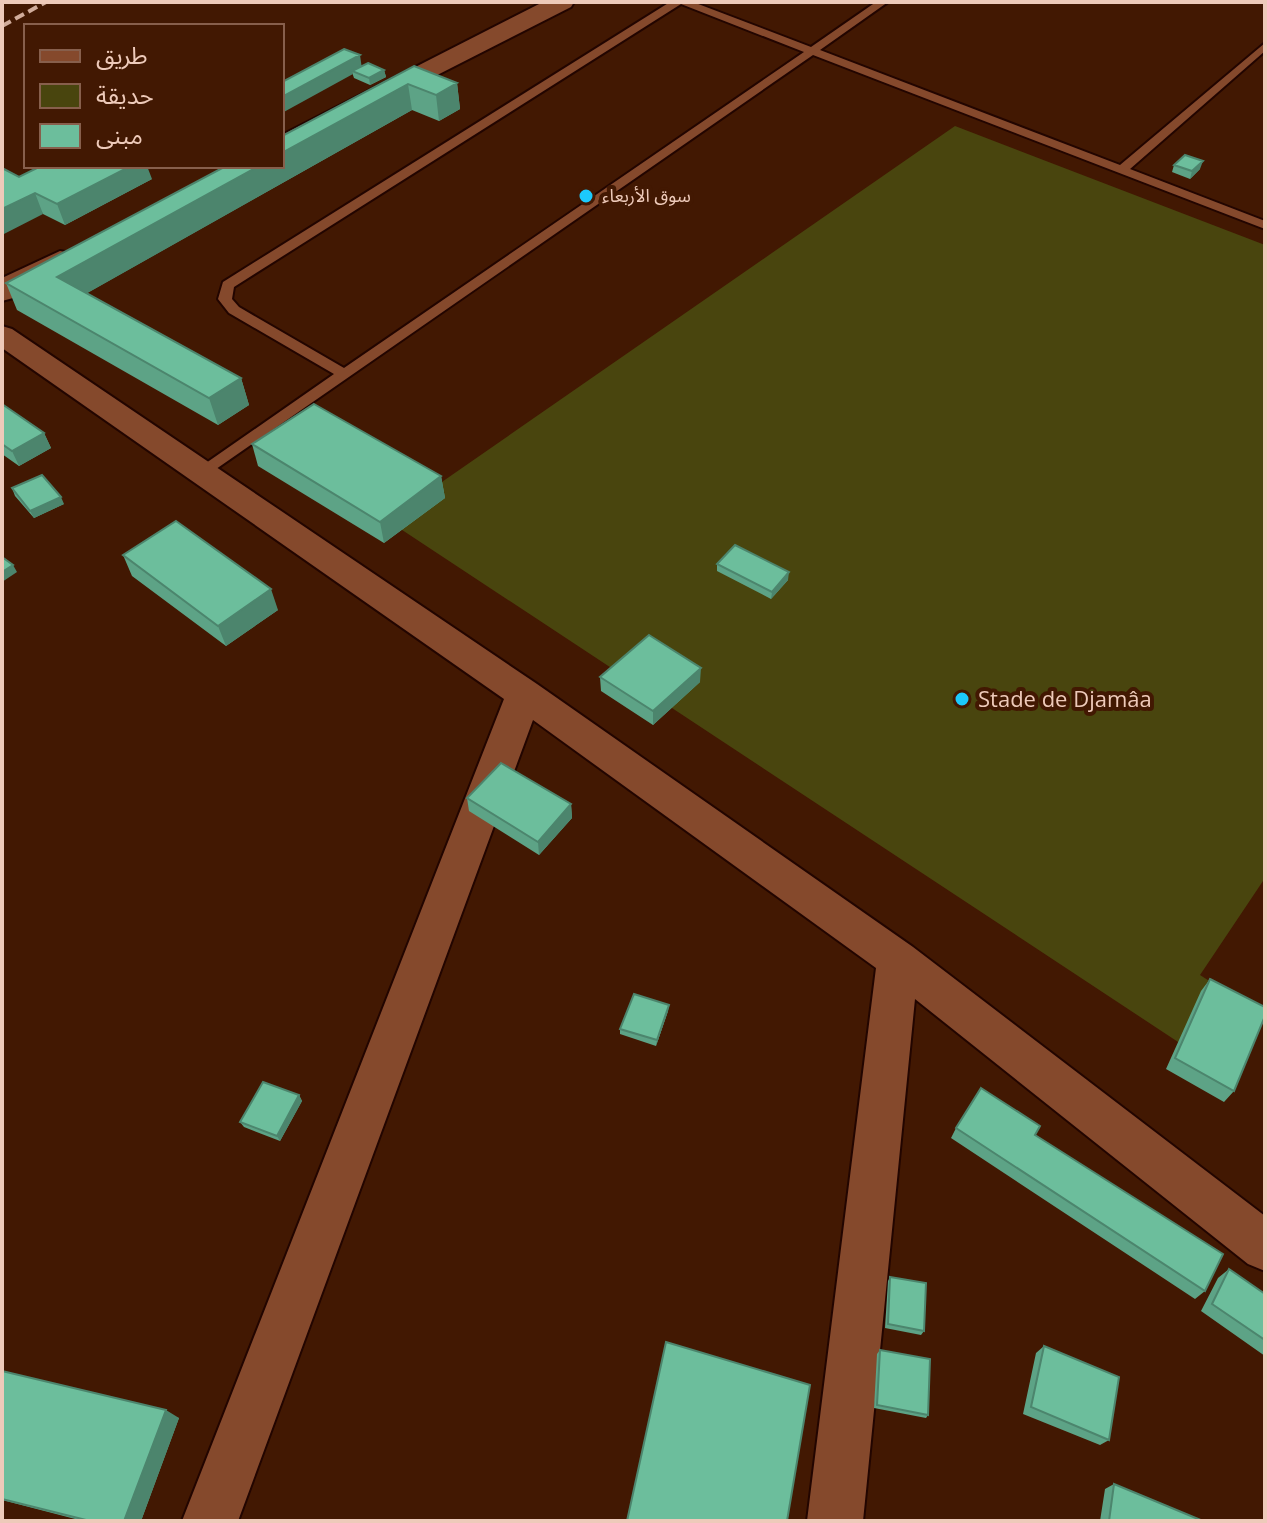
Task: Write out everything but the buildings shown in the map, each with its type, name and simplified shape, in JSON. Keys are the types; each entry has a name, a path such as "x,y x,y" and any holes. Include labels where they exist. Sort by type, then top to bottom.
{"street":[{"path":"284,145 562,2"},
{"path":"2,291 83,249"},
{"path":"2,335 524,694 898,960 1265,1247"},
{"path":"210,1521 524,694"},
{"path":"835,1521 898,960"}],"lane":[{"path":"344,374 234,310 225,299 228,285 677,2"},
{"path":"684,2 1265,225"},
{"path":"201,473 883,2"},
{"path":"1122,170 1265,46"}],"green space":[{"name":"Stade de Djamâa","path":"955,126 1265,245 1265,878 1200,975 1253,1009 1216,1067 387,520"}],"railway":[{"path":"2,26 46,2"}],"place":[{"name":"سوق الأربعاء","path":"586,196"},
{"name":"Stade de Djamâa","path":"962,699"}]}
